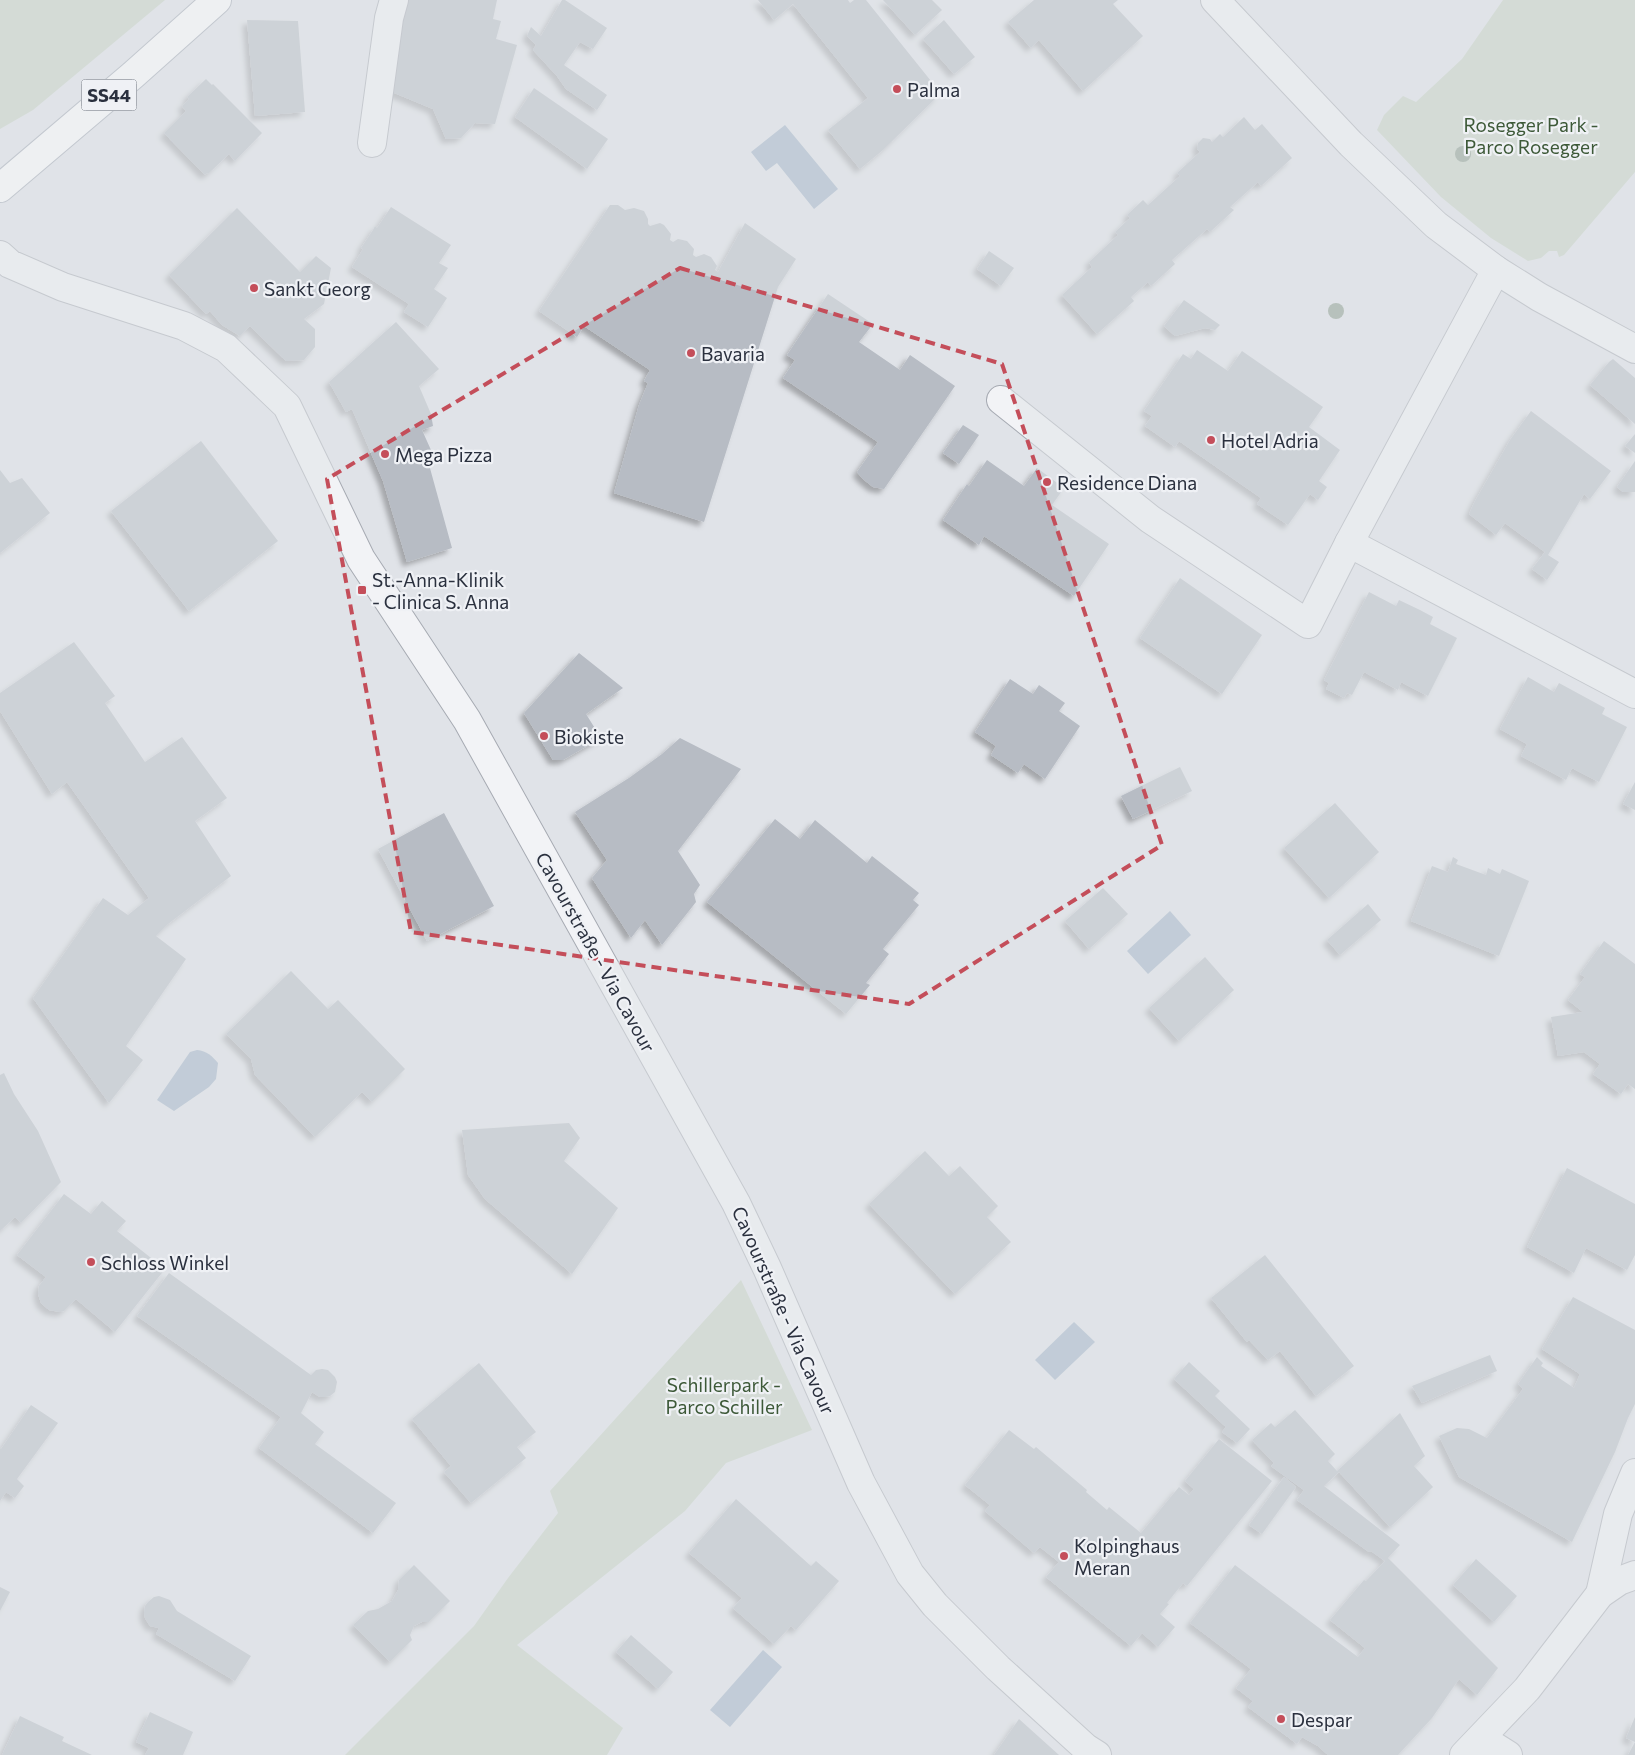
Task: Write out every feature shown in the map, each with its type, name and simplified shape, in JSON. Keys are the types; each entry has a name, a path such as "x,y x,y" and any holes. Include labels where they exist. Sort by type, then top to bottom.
{"main road":[{"name":"SS44","path":"0,188 133,75 217,0"}],"street":[{"path":"372,143 389,18 394,0"},
{"path":"1215,0 1351,144 1436,225 1496,270 1546,302 1635,349"},
{"name":"Cavourstraße - Via Cavour","path":"0,255 10,264 54,283 184,326 226,348 287,406 361,559 467,720 736,1202 768,1268 861,1483 910,1574 935,1605 998,1668 1090,1753"},
{"path":"1001,400 1150,519 1308,624 1348,543 1496,270"},
{"path":"1348,543 1635,694"},
{"path":"1600,1594 1618,1514 1635,1473"},
{"path":"1508,1755 1472,1746 1527,1689 1600,1594 1619,1581 1635,1575"}],"highlighted area":[{"path":"680,268 1002,364 1162,845 909,1004 411,932 327,479"}],"green space":[{"path":"0,0 165,0 33,110 0,129"},
{"name":"Rosegger Park - Parco Rosegger","path":"1503,0 1635,0 1635,172 1564,255 1559,257 1557,251 1549,251 1541,258 1528,261 1491,238 1441,197 1377,130 1384,115 1403,96 1416,102 1462,59"},
{"name":"Schillerpark - Parco Schiller","path":"741,1280 812,1430 726,1463 685,1511 517,1645 623,1728 607,1755 345,1755 474,1626 558,1513 550,1491"}],"water":[{"path":"785,125 838,189 814,209 777,163 766,171 751,152"},
{"path":"1170,911 1191,935 1148,974 1127,951"},
{"path":"197,1050 209,1054 218,1063 216,1079 209,1087 174,1111 157,1100 190,1052"},
{"path":"1074,1322 1095,1342 1055,1380 1035,1360"},
{"path":"763,1650 782,1667 730,1727 710,1710"}],"building":[{"path":"406,0 497,0 493,19 501,21 496,39 517,45 495,124 475,123 461,138 446,139 433,109 392,92 386,81"},
{"path":"562,0 565,0 607,28 593,49 580,42 564,65 607,95 597,110 566,89 557,76 533,50 536,45 527,36 531,27 541,36"},
{"name":"Palma","path":"758,0 848,0 850,3 854,0 866,0 931,81 929,83 939,95 883,150 860,169 828,130 868,98 793,4 774,20"},
{"path":"883,0 932,0 942,10 915,35"},
{"path":"1034,0 1118,0 1113,4 1143,36 1083,91 1039,40 1031,48 1008,22"},
{"path":"247,20 298,21 305,112 255,116"},
{"path":"944,20 975,57 954,74 923,39"},
{"path":"206,79 262,133 235,161 229,154 205,175 164,133 186,111 182,106 189,99 187,97"},
{"path":"534,88 608,139 587,169 515,117"},
{"path":"1244,117 1255,130 1262,124 1292,158 1261,186 1258,182 1230,207 1234,210 1210,232 1207,229 1172,260 1175,264 1151,286 1148,282 1131,297 1134,301 1097,334 1062,295 1092,267 1089,262 1118,235 1115,232 1130,218 1127,215 1143,200 1148,205 1180,176 1177,173 1200,152 1197,149 1198,143 1203,138 1210,139 1212,142 1220,134 1223,137"},
{"name":"Bavaria","path":"610,205 618,205 625,210 634,208 644,211 650,226 660,223 664,225 671,234 670,240 673,242 678,239 687,241 694,249 693,255 696,257 704,254 711,257 717,266 715,270 718,272 745,223 796,259 778,287 704,522 614,493 639,405 648,383 644,381 650,370 584,326 577,337 539,311"},
{"path":"391,207 451,245 439,263 448,268 434,289 447,298 428,327 404,312 409,304 352,267 375,226 377,228"},
{"name":"Sankt Georg","path":"237,208 300,272 316,256 331,268 324,304 304,319 315,329 315,347 304,360 286,361 250,326 240,336 222,325 210,311 206,314 169,275"},
{"path":"989,251 1014,268 1001,286 977,269"},
{"path":"828,294 873,324 859,342 900,370 910,355 955,386 884,489 873,487 857,472 878,442 783,378 795,360 787,355"},
{"path":"1184,300 1220,325 1215,330 1205,328 1175,336 1164,326"},
{"path":"396,322 439,369 419,386 431,414 433,426 422,430 435,459 428,461 452,548 407,562 383,481 352,409 346,412 329,382"},
{"path":"1197,350 1228,371 1242,351 1323,407 1309,427 1340,450 1319,481 1327,487 1318,500 1310,494 1288,525 1257,504 1261,498 1179,441 1175,447 1145,426 1152,416 1144,411 1183,354 1191,359"},
{"path":"1613,359 1635,378 1635,424 1590,385"},
{"path":"1531,411 1611,471 1590,499 1584,494 1548,555 1559,562 1547,580 1532,569 1545,552 1505,523 1496,535 1469,514 1510,440"},
{"path":"963,425 979,435 959,464 943,453"},
{"path":"1635,434 1635,453 1625,446"},
{"path":"201,441 278,541 189,611 111,511"},
{"path":"987,460 1024,486 1037,468 1064,488 1052,505 1109,544 1074,596 984,536 979,545 943,520 967,484 969,486"},
{"path":"1635,461 1635,492 1623,492 1617,487"},
{"path":"0,470 10,483 22,478 50,513 0,553"},
{"path":"1180,578 1262,635 1222,694 1140,638"},
{"path":"1369,592 1396,606 1399,600 1420,610 1433,617 1430,624 1457,638 1428,696 1401,682 1398,690 1364,672 1352,695 1347,693 1344,698 1326,689 1329,683 1324,680"},
{"path":"74,642 115,696 105,703 145,762 182,737 227,798 195,821 231,876 168,924 156,936 186,959 126,1046 143,1060 109,1103 33,998 103,898 128,915 149,898 67,782 52,794 0,711 0,693"},
{"path":"579,653 623,688 586,714 601,738 563,760 553,760 524,713"},
{"path":"1528,677 1554,692 1559,683 1605,708 1602,714 1627,727 1599,782 1572,768 1566,780 1521,756 1527,744 1500,729"},
{"path":"1010,679 1033,694 1039,685 1065,703 1059,711 1080,726 1045,779 1024,764 1018,773 991,755 996,746 975,732"},
{"path":"680,738 741,769 678,851 700,885 694,894 696,902 662,945 645,920 631,938 592,878 607,860 575,812 629,778"},
{"path":"1180,767 1192,791 1133,819 1121,796"},
{"path":"1635,782 1635,810 1623,804"},
{"path":"1335,803 1379,852 1329,898 1284,848"},
{"path":"444,813 494,906 427,941 378,849"},
{"path":"775,819 800,839 815,820 867,863 872,856 919,893 913,900 919,905 883,949 889,954 866,983 870,985 846,1014 707,902"},
{"path":"1453,857 1458,860 1456,864 1486,875 1488,868 1500,874 1502,869 1529,881 1499,956 1411,921 1432,866 1448,872"},
{"path":"1103,888 1128,914 1089,949 1065,921"},
{"path":"1368,904 1381,920 1340,955 1327,940"},
{"path":"1604,941 1635,964 1635,1089 1628,1084 1621,1094 1593,1074 1600,1064 1584,1052 1558,1056 1551,1017 1583,1012 1568,1000 1585,977 1580,974"},
{"path":"1205,957 1234,990 1179,1041 1149,1008"},
{"path":"291,971 328,1009 338,1000 405,1069 372,1102 362,1092 315,1137 255,1075 251,1059 226,1034"},
{"path":"4,1073 14,1094 38,1131 61,1182 21,1223 15,1217 0,1231 0,1075"},
{"path":"569,1123 580,1138 564,1161 618,1208 572,1274 485,1199 468,1175 462,1130"},
{"path":"925,1151 949,1176 960,1166 998,1206 987,1217 1011,1242 955,1294 869,1204"},
{"path":"1567,1168 1635,1204 1635,1255 1627,1270 1586,1248 1574,1273 1527,1247"},
{"name":"Schloss Winkel","path":"64,1194 91,1214 102,1201 126,1221 117,1231 165,1269 115,1332 76,1299 64,1311 49,1310 41,1303 38,1294 39,1286 46,1277 17,1255"},
{"path":"1265,1255 1354,1366 1316,1396 1280,1351 1268,1360 1249,1340 1247,1342 1211,1298"},
{"path":"169,1273 311,1375 316,1370 322,1369 328,1370 335,1377 337,1382 335,1392 330,1396 320,1397 312,1392 301,1413 324,1432 315,1444 396,1503 373,1533 259,1448 281,1417 137,1316"},
{"path":"1573,1297 1635,1330 1635,1404 1615,1452 1572,1542 1459,1477 1439,1436 1457,1428 1469,1429 1487,1438 1523,1389 1518,1384 1537,1357 1543,1363 1541,1366 1574,1388 1580,1374 1542,1349"},
{"path":"1490,1355 1497,1371 1422,1403 1412,1386"},
{"path":"1189,1362 1220,1391 1215,1396 1250,1429 1237,1443 1222,1432 1226,1427 1174,1379"},
{"path":"479,1363 536,1432 517,1447 526,1458 471,1503 444,1472 451,1466 412,1419"},
{"path":"31,1405 58,1423 17,1479 24,1486 15,1498 6,1492 0,1501 0,1448"},
{"path":"1295,1410 1335,1454 1328,1461 1337,1471 1400,1413 1425,1456 1414,1466 1433,1487 1390,1527 1339,1472 1324,1486 1400,1545 1388,1558 1498,1668 1477,1695 1459,1679 1432,1718 1398,1755 1328,1755 1318,1746 1302,1737 1297,1744 1248,1707 1253,1701 1236,1688 1251,1669 1190,1623 1235,1565 1358,1657 1365,1648 1330,1620 1364,1580 1366,1581 1385,1561 1371,1551 1369,1552 1297,1500 1304,1490 1271,1466 1274,1463 1252,1440 1271,1423 1275,1427"},
{"path":"1009,1430 1034,1449 1036,1447 1087,1490 1086,1492 1107,1510 1109,1507 1141,1533 1179,1487 1189,1495 1194,1489 1185,1481 1219,1439 1272,1481 1187,1586 1183,1583 1167,1603 1169,1604 1160,1614 1175,1627 1158,1647 1142,1633 1131,1646 1046,1577 1059,1562 1040,1547 1034,1553 985,1511 990,1505 965,1485"},
{"path":"1284,1477 1296,1487 1262,1534 1249,1525"},
{"path":"736,1499 811,1566 816,1561 839,1581 796,1630 791,1626 774,1644 733,1608 742,1598 689,1553"},
{"path":"1476,1559 1517,1596 1494,1622 1453,1585"},
{"path":"414,1565 450,1601 429,1622 422,1622 414,1626 410,1635 412,1640 390,1662 353,1625 368,1611 378,1609 392,1601 398,1590 399,1580"},
{"path":"0,1587 10,1592 0,1611"},
{"path":"159,1596 170,1600 177,1611 251,1656 235,1681 156,1634 159,1628 150,1626 144,1613 148,1602 154,1597"},
{"path":"631,1635 673,1672 658,1689 616,1652"},
{"path":"150,1712 193,1732 183,1755 145,1755 149,1748 136,1742"},
{"path":"20,1716 64,1737 62,1741 92,1755 2,1755"},
{"path":"1635,1717 1635,1742 1626,1738"},
{"path":"1019,1719 1059,1755 994,1755"},
{"path":"1635,1742 1635,1755 1628,1755"}],"place":[{"name":"Palma","path":"897,89"},
{"name":"Sankt Georg","path":"254,288"},
{"name":"Bavaria","path":"691,353"},
{"name":"Hotel Adria","path":"1211,440"},
{"name":"Mega Pizza","path":"385,454"},
{"name":"Residence Diana","path":"1047,482"},
{"name":"St.-Anna-Klinik - Clinica S. Anna","path":"362,590"},
{"name":"Biokiste","path":"544,736"},
{"name":"Schloss Winkel","path":"91,1262"},
{"name":"Kolpinghaus Meran","path":"1064,1556"},
{"name":"Despar","path":"1281,1719"}]}
